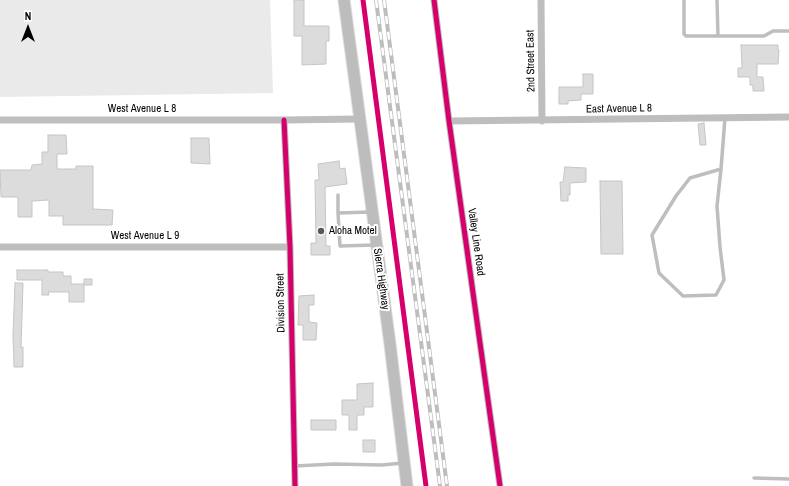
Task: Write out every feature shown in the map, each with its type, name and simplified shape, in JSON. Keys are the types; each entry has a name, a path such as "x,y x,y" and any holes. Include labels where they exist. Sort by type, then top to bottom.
{"main road":[{"name":"Sierra Highway","path":"344,0 407,486"}],"street":[{"name":"Valley Line Road","path":"434,0 449,121 500,486"},
{"name":"2nd Street East","path":"541,0 542,121"},
{"name":"East Avenue L 8","path":"449,121 789,118"},
{"path":"284,120 359,119"},
{"name":"West Avenue L 8","path":"0,120 284,120"},
{"name":"Division Street","path":"284,120 290,247 295,486"},
{"name":"West Avenue L 9","path":"0,246 290,247"}],"lane":[{"path":"684,0 685,35 764,36 773,31 789,31"},
{"path":"717,0 718,36"},
{"path":"721,169 690,178 676,196 652,235 659,273 683,296 716,295 724,280 717,206 721,169 725,118"},
{"path":"338,195 340,246 376,245"},
{"path":"338,213 372,212"},
{"path":"295,466 334,464 382,465 404,463"},
{"path":"754,478 789,479"}],"shaded area":[{"path":"0,0 270,0 273,93 0,97"}],"building":[{"path":"294,0 304,0 304,26 329,26 329,41 326,41 326,64 302,65 302,36 294,36"},
{"path":"741,45 778,45 778,64 757,64 757,77 763,77 764,91 753,91 753,85 750,85 750,77 738,77 738,68 742,68"},
{"path":"583,74 593,74 593,94 581,94 581,100 568,101 568,104 559,104 559,87 583,87"},
{"path":"704,123 706,145 700,145 698,124"},
{"path":"48,135 66,135 67,154 57,154 57,169 76,169 76,166 93,166 93,209 113,210 112,225 63,225 63,216 49,216 49,200 32,201 32,217 18,217 18,197 1,197 0,170 31,170 32,165 42,164 42,152 48,152"},
{"path":"191,138 209,138 210,164 191,163"},
{"path":"339,161 340,169 345,168 347,184 325,187 326,246 330,246 330,255 311,255 311,243 316,243 315,180 319,180 318,164"},
{"path":"565,167 586,168 586,182 570,183 570,195 568,195 568,201 561,201 560,182 563,182"},
{"path":"600,181 622,181 623,254 601,254"},
{"path":"17,270 48,270 48,272 63,272 63,276 71,276 71,284 84,284 84,279 92,279 92,285 84,285 84,302 69,302 69,292 48,292 49,295 42,295 42,280 17,280"},
{"path":"15,283 23,283 21,347 23,347 23,367 14,367 13,336"},
{"path":"314,295 314,305 309,305 309,322 317,323 316,340 303,340 303,325 298,325 299,296"},
{"path":"373,383 373,407 364,407 364,415 357,415 357,430 349,430 349,415 342,415 342,400 357,400 357,384"},
{"path":"311,420 336,420 336,430 311,430"},
{"path":"363,440 375,440 375,452 363,452"}],"railway":[{"path":"376,0 440,486"},
{"path":"384,0 447,486"}],"cycle path":[{"path":"363,0 426,486"},
{"path":"434,0 449,121 500,486"},
{"path":"284,120 290,247 295,486"}],"place":[{"name":"Aloha Motel","path":"321,231"}]}
